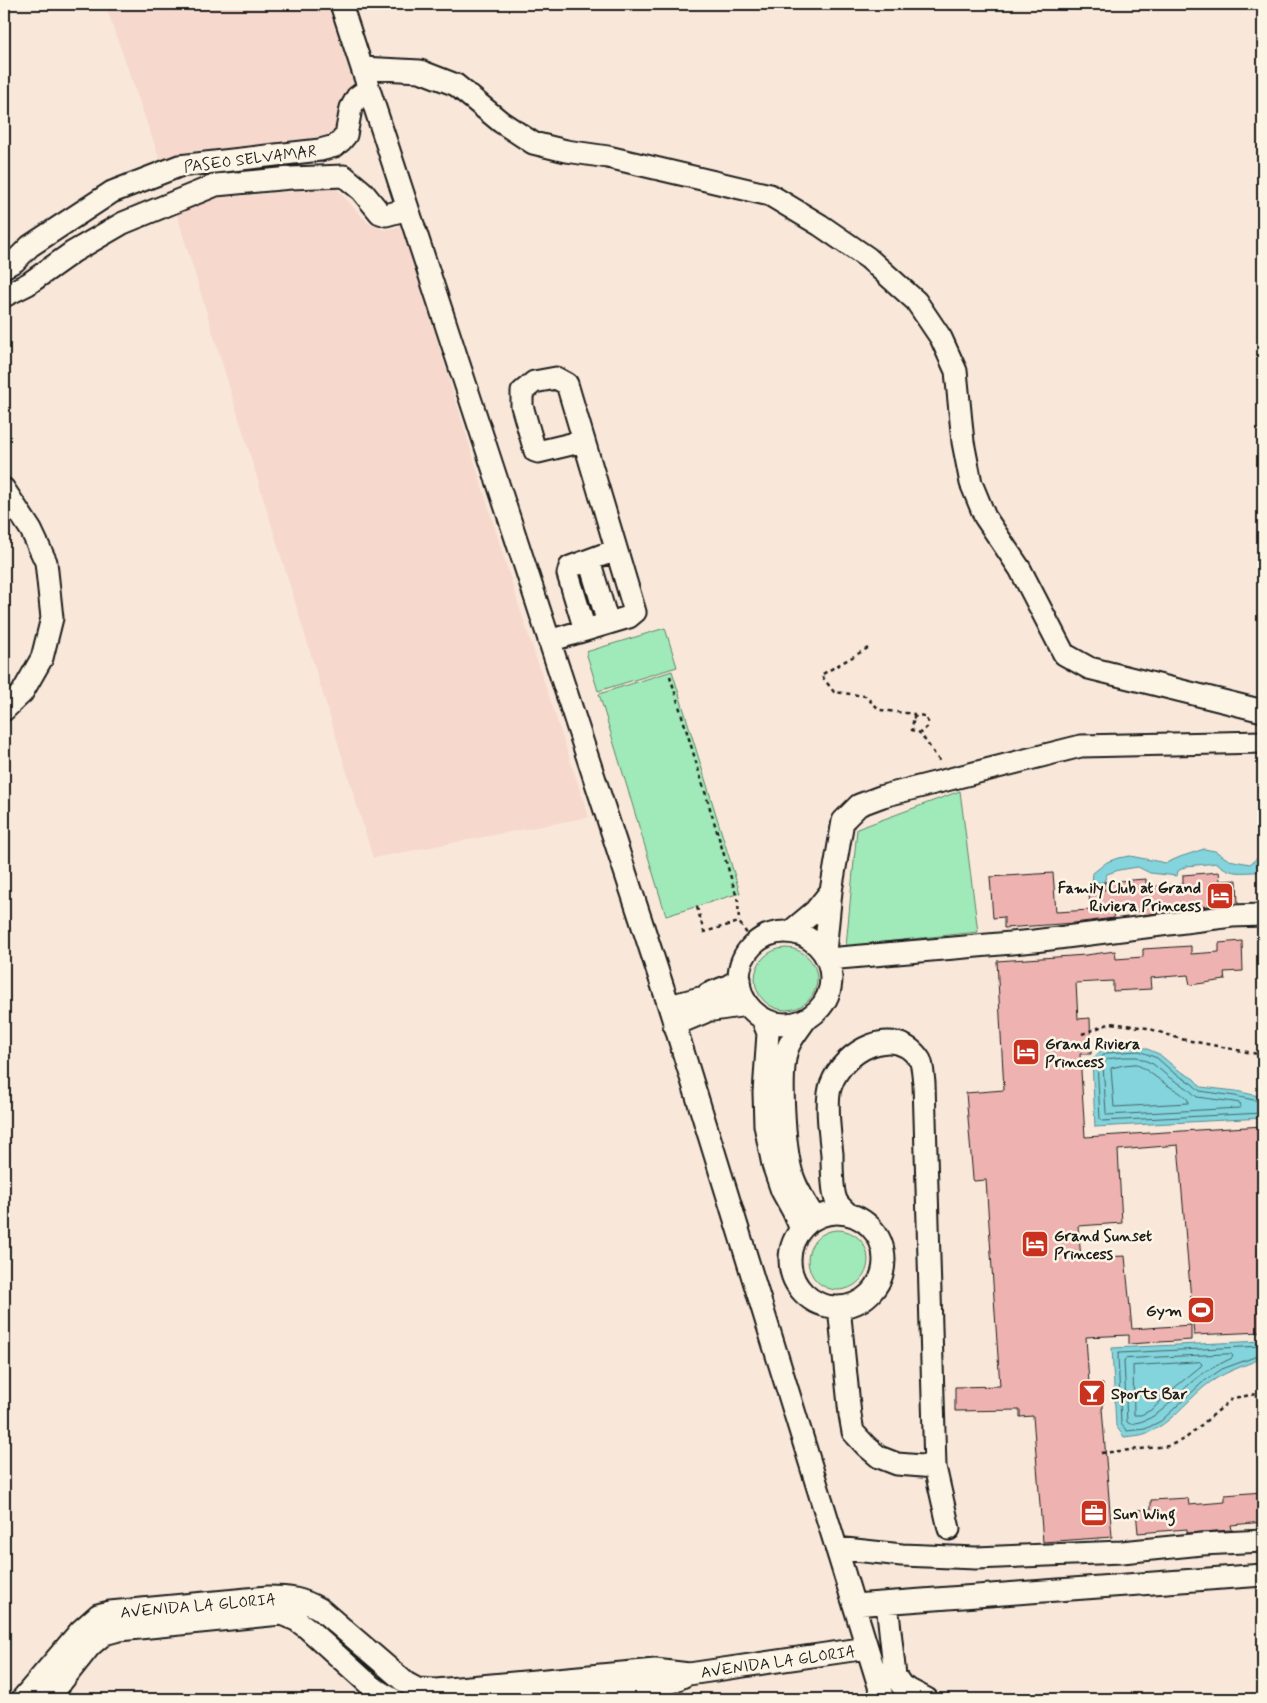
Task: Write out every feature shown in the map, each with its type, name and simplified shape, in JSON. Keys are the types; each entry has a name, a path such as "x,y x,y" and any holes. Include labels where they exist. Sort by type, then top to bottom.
{"street":[{"path":"341,4 672,1015 883,1699"},
{"path":"362,68 420,71 456,85 501,122 533,143 566,152 608,157 770,195 820,225 868,258 916,301 940,338 956,370 963,442 971,483 985,517 1020,569 1064,654 1089,668 1263,712"},
{"name":"PASEO SELVAMAR","path":"4,267 15,261 30,246 112,192 179,166 320,150 335,146 346,135 352,108 357,97 368,89"},
{"name":"PASEO SELVAMAR","path":"4,296 28,284 73,252 123,223 216,185 292,178 344,176 362,191 380,213 386,215 408,210"},
{"path":"549,641 629,617 635,612 584,440"},
{"path":"4,489 31,530 46,562 52,618 42,658 22,693 4,710"},
{"path":"585,630 568,574 570,567 616,550"},
{"path":"589,560 608,624"},
{"path":"826,956 831,891 843,821 859,805 882,796 1081,746 1263,742"},
{"path":"791,931 815,911 831,891"},
{"path":"826,956 1034,942 1232,916 1263,915"},
{"path":"707,1004 755,1012 776,1024 790,1024 806,1019 814,1015 825,1003 831,987 831,968 826,956 811,938 791,931 770,934 754,944 748,950 740,966 739,986 755,1012 768,1033 764,1093 765,1125 773,1165 782,1191 793,1211 808,1224"},
{"path":"672,1015 707,1004 740,979"},
{"path":"806,1019 788,1046 783,1075 786,1147 792,1175 802,1197 808,1224"},
{"path":"848,1214 836,1200 829,1108 830,1086 842,1066 858,1051 874,1043 895,1042 908,1048 921,1062 924,1083 935,1467 949,1529"},
{"path":"831,1213 848,1214 866,1222 877,1234 883,1250 884,1266 875,1289 869,1295 850,1306 834,1308 818,1304 804,1295 792,1276 789,1260 792,1244 808,1224 831,1213"},
{"path":"839,1307 853,1432 879,1457 897,1464 935,1467"},
{"path":"836,1548 902,1555 976,1558 1122,1552 1202,1544 1263,1541"},
{"path":"854,1605 1263,1575"},
{"name":"AVENIDA LA GLORIA","path":"22,1699 80,1631 98,1615 110,1612 292,1597 306,1601 320,1610 406,1683 417,1689 436,1690 606,1674 656,1686"},
{"path":"887,1603 895,1676 902,1686 927,1699"},
{"name":"AVENIDA LA GLORIA","path":"48,1699 90,1646 104,1634 119,1630 281,1614 296,1620 307,1628 368,1693 392,1699"},
{"name":"AVENIDA LA GLORIA","path":"548,1699 656,1686 689,1674 867,1648"},
{"path":"368,1693 388,1667"}],"path":[{"path":"868,648 822,675 834,692 865,696 880,710 914,714 912,730 920,733 952,778"},
{"path":"670,676 738,901 739,922 754,944"},
{"path":"913,718 918,715 924,716 928,722 928,727 920,733"},
{"path":"697,907 704,932 739,922"},
{"path":"1082,1034 1111,1023 1147,1028 1189,1041 1263,1055"},
{"path":"1101,1453 1169,1446 1186,1438 1233,1398 1263,1393"}],"shaded area":[{"path":"105,4 327,4 358,73 335,130 334,138 196,151 173,155 161,163"},
{"path":"336,188 368,223 384,230 402,226 518,603 589,817 373,858 176,212 216,198"}],"green space":[{"path":"665,628 677,667 598,691 586,652"},
{"path":"672,671 740,893 666,916 599,694"},
{"path":"960,791 978,932 846,946 857,829"},
{"path":"786,948 798,951 808,957 814,967 817,979 814,991 808,1001 798,1007 786,1010 774,1007 764,1001 758,991 755,979 758,967 764,957 774,951"},
{"path":"838,1230 854,1235 859,1239 863,1244 868,1260 863,1276 859,1281 854,1285 838,1290 822,1285 817,1281 813,1276 808,1260 813,1244 817,1239 822,1235"}],"water":[{"path":"1204,849 1215,851 1229,860 1250,864 1263,853 1263,872 1234,872 1217,863 1187,866 1178,871 1177,876 1150,873 1138,867 1107,874 1104,882 1092,883 1093,873 1107,862 1118,858 1130,856 1166,863"},
{"path":"1140,1046 1159,1054 1177,1069 1194,1079 1201,1087 1236,1091 1263,1097 1263,1118 1095,1127 1092,1059 1103,1049"},
{"path":"1263,1341 1263,1358 1232,1370 1211,1382 1163,1425 1141,1435 1124,1437 1116,1426 1112,1348"}],"building":[{"path":"1219,872 1220,881 1237,880 1238,903 1143,915 1143,911 1113,913 1114,918 1004,928 1004,917 993,918 990,877 1053,873 1056,912 1090,910 1089,891 1105,890 1104,882 1146,879 1146,887 1183,884 1183,875"},
{"name":"Grand Sunset Princess","path":"1242,941 1243,971 1224,972 1225,980 1190,985 1188,975 1150,978 1151,989 1113,991 1113,981 1076,983 1078,1019 1090,1018 1091,1054 1080,1054 1085,1137 1263,1126 1263,1332 1194,1335 1178,1145 1118,1150 1122,1223 1078,1226 1081,1258 1125,1256 1132,1329 1191,1325 1191,1340 1129,1344 1129,1335 1086,1337 1089,1384 1103,1384 1102,1408 1112,1537 1043,1542 1033,1416 1020,1417 1020,1410 955,1411 955,1387 1000,1386 986,1180 974,1181 973,1179 966,1093 1004,1090 997,961 1086,955 1115,951 1116,959 1143,957 1143,949 1191,946 1191,954 1219,952 1219,943"},
{"path":"1262,1492 1263,1522 1231,1525 1232,1530 1187,1533 1187,1529 1138,1533 1136,1510 1151,1509 1151,1500 1188,1498 1189,1505 1225,1502 1225,1495"}],"place":[{"name":"Family Club at Grand Riviera Princess","path":"1220,896"},
{"name":"Grand Riviera Princess","path":"1026,1052"},
{"name":"Grand Sunset Princess","path":"1035,1244"},
{"name":"Gym","path":"1201,1310"},
{"name":"Sports Bar","path":"1092,1393"},
{"name":"Sun Wing","path":"1094,1513"}]}
